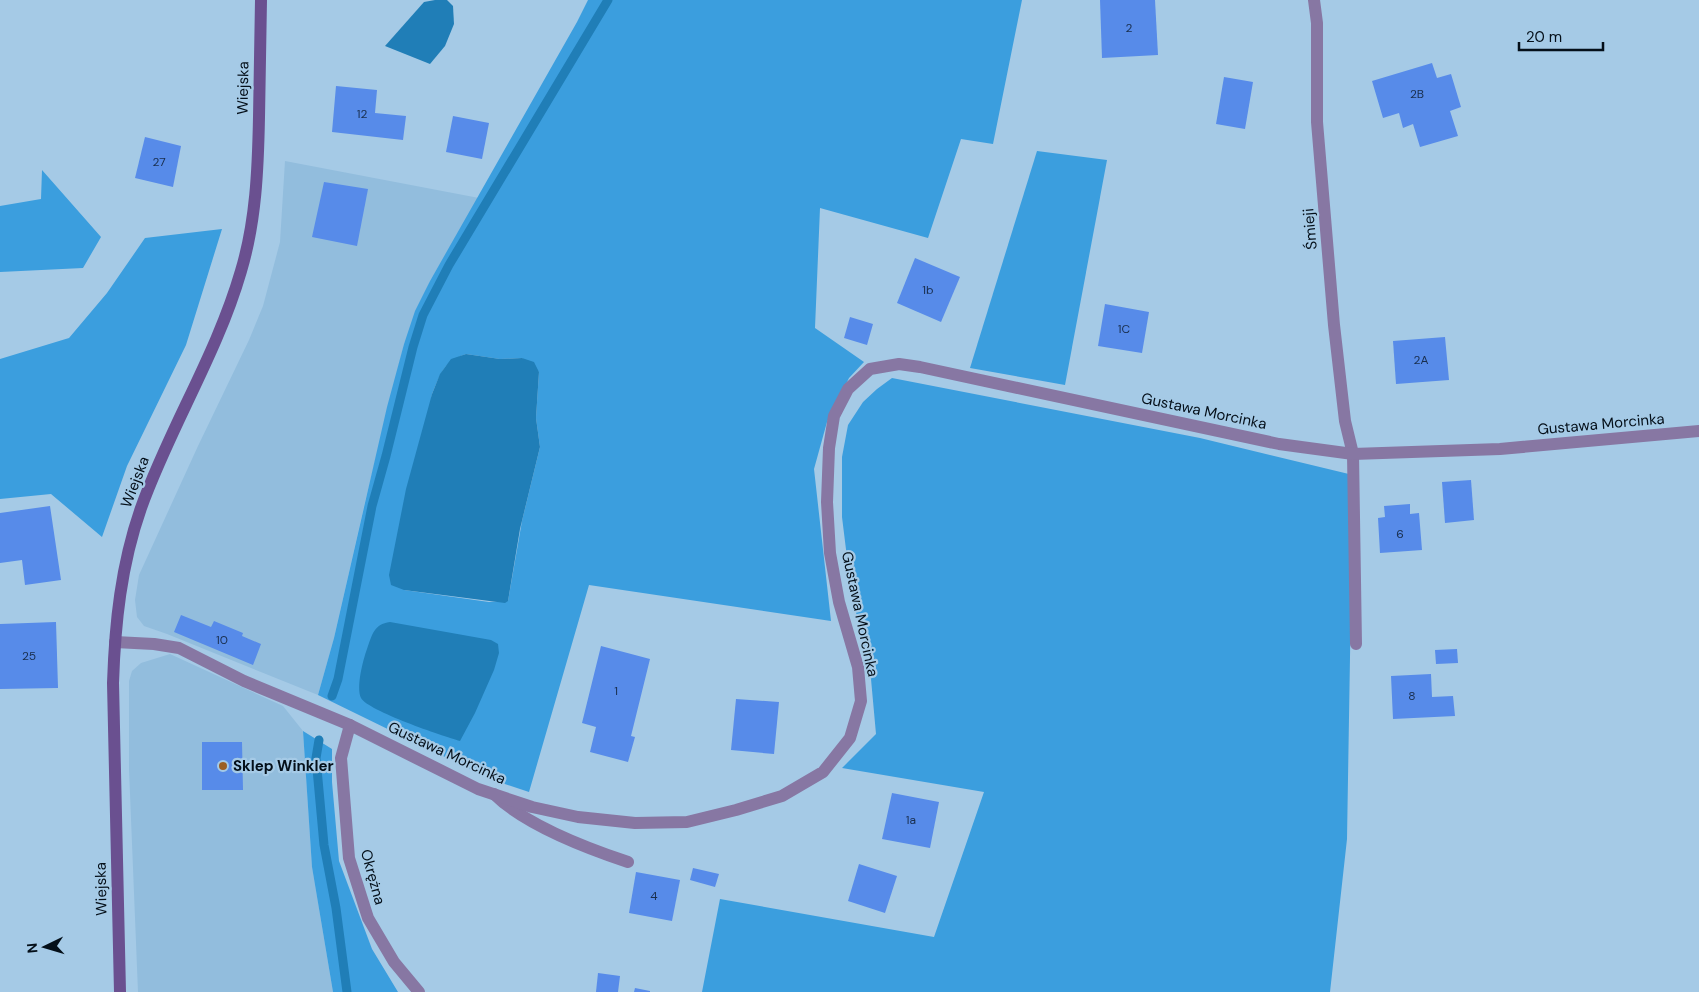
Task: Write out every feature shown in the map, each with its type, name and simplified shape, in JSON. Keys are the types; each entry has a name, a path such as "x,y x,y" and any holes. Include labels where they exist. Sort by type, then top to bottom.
{"street":[{"name":"Wiejska","path":"120,992 114,642 123,572 141,509 166,447 229,309 247,250 252,227 256,186 261,0"},
{"name":"Śmieji","path":"1314,0 1317,24 1317,122 1333,315 1345,421 1353,454 1356,644"},
{"name":"Gustawa Morcinka","path":"114,642 154,644 179,648 244,680 350,725 478,789 532,807 578,817 635,823 688,822 782,796 823,772 850,738 861,701 858,667 839,602 830,553 827,502 829,448 834,416 848,389 870,369 899,364 920,367 1279,444 1353,454 1500,449 1699,431"},
{"name":"Okrężna","path":"350,725 341,758 349,858 368,918 394,962 420,992"},
{"path":"494,794 503,803 545,828 599,852 628,862"}],"shaded area":[{"path":"447,0 453,6 454,24 445,46 430,64 385,46 424,2"},
{"path":"588,0 1022,0 993,144 961,139 928,238 820,208 815,328 864,362 849,378 827,422 814,469 831,621 589,585 529,792 490,779 318,695 334,638 387,407 415,311 430,281","holes":["466,354 500,359 522,358 539,372 536,418 540,447 522,521 508,601 489,602 404,590 432,394 444,369 458,357"]},
{"path":"1037,151 1107,160 1065,385 970,368"},
{"path":"285,161 479,198 430,281 404,344 334,638 318,695 144,626 137,617 135,600 139,575 249,340 263,306 280,242"},
{"path":"42,170 101,237 83,268 0,272 0,206 41,199"},
{"path":"222,229 186,345 127,466 102,537 51,494 0,499 0,359 69,338 107,293 145,238"},
{"path":"466,354 500,359 522,358 534,362 539,372 536,418 540,447 520,529 508,601 505,603 404,590 391,585 389,575 406,489 432,394 440,374 451,359"},
{"path":"892,378 1200,438 1353,475 1347,839 1330,992 702,992 720,899 934,937 984,792 842,768 876,734 871,679 851,590 842,517 842,457 848,425 863,402"},
{"path":"390,622 491,640 498,644 499,653 494,670 460,741 391,716 361,698 359,687 370,639 380,625"},
{"path":"170,654 283,706 303,731 312,867 333,992 138,992 129,769 129,681 132,671 141,663"},
{"path":"303,731 332,749 332,782 339,861 372,949 398,992 333,992 312,867"}],"building":[{"path":"1100,0 1155,0 1158,55 1102,58"},
{"path":"1432,63 1437,78 1451,74 1461,107 1450,111 1458,136 1420,147 1413,124 1403,128 1399,113 1383,118 1372,81"},
{"path":"1224,77 1253,82 1245,129 1216,124"},
{"path":"336,86 377,90 375,113 406,116 403,140 332,132"},
{"path":"453,116 489,123 482,159 446,152"},
{"path":"145,137 181,146 173,187 135,178"},
{"path":"324,182 368,189 357,246 312,237"},
{"path":"915,258 960,277 941,322 897,303"},
{"path":"1105,304 1149,312 1142,353 1098,346"},
{"path":"850,317 873,324 867,345 844,338"},
{"path":"1445,337 1449,380 1396,384 1393,341"},
{"path":"1471,480 1474,520 1445,523 1442,482"},
{"path":"1410,504 1410,514 1419,513 1422,550 1380,553 1378,518 1385,517 1384,506"},
{"path":"50,506 61,580 25,585 22,560 0,563 0,513"},
{"path":"181,615 211,627 214,621 243,633 242,636 261,644 253,665 174,632"},
{"path":"56,622 58,688 0,689 0,624"},
{"path":"601,646 650,659 631,736 635,737 628,762 590,752 596,727 582,723"},
{"path":"1457,649 1458,663 1436,664 1435,650"},
{"path":"1431,674 1432,697 1453,696 1455,716 1393,719 1391,676"},
{"path":"736,699 779,702 774,754 731,750"},
{"name":"Sklep Winkler","path":"202,742 242,742 243,790 202,790"},
{"path":"892,793 939,802 930,848 882,839"},
{"path":"859,864 897,876 885,913 848,901"},
{"path":"693,868 719,874 715,887 690,880"},
{"path":"636,872 680,880 672,921 629,913"},
{"path":"598,973 620,976 618,992 596,992"},
{"path":"635,988 650,991 650,992 634,992"}],"waterway":[{"path":"332,696 338,679 372,506 423,315 449,265 608,0"},
{"path":"319,740 316,758 324,845 336,908 347,992"}],"place":[{"name":"Sklep Winkler","path":"223,766"}]}
